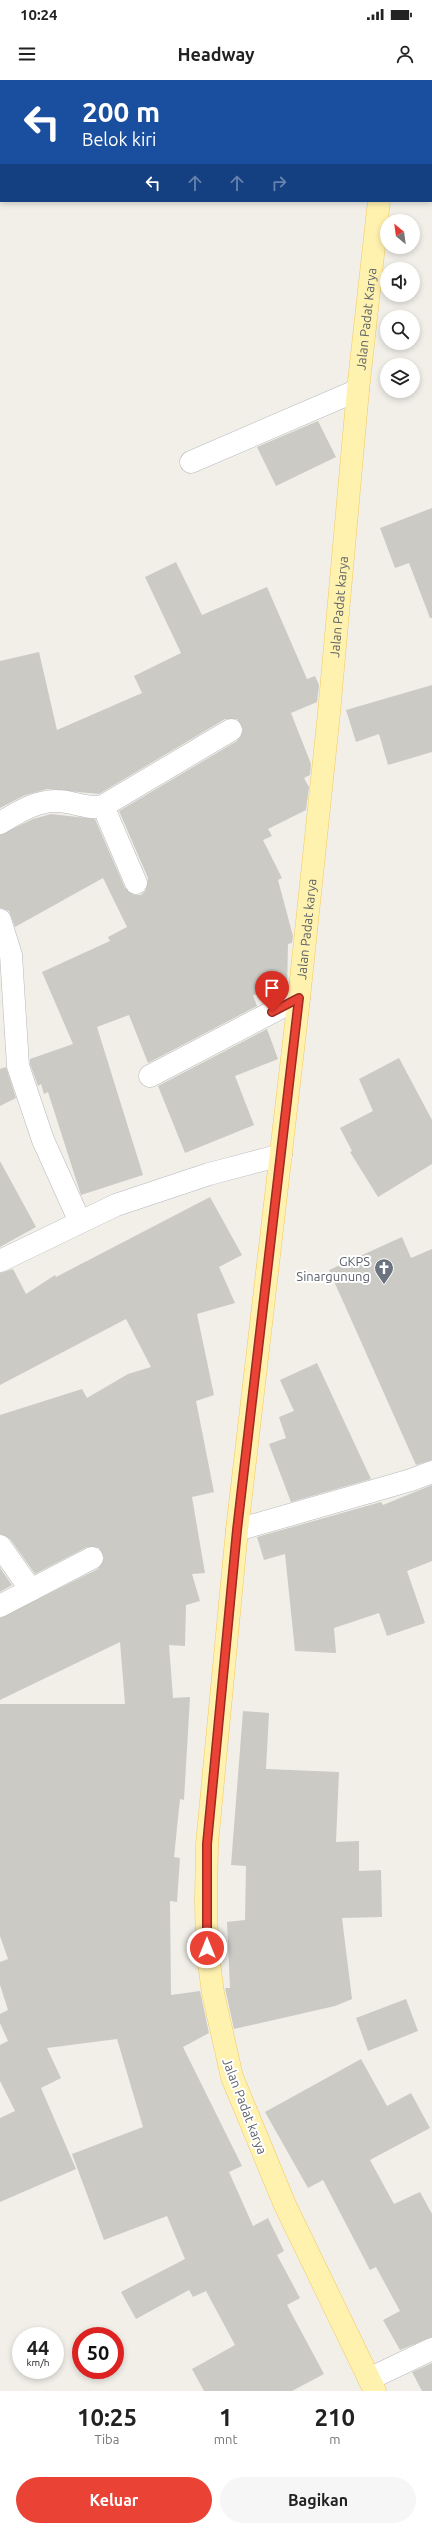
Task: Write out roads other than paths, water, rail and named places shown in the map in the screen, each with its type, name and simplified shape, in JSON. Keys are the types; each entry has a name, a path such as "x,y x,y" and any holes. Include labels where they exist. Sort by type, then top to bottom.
{"main road":[{"name":"Jalan Padat Karya","path":"358,390 378,202"},
{"name":"Jalan Padat karya","path":"358,390 329,713 299,998 237,1530 207,1844 207,1948 213,1993 232,2077 286,2205 372,2385"}],"street":[{"path":"191,462 358,390"},
{"path":"0,823 35,805 49,802 58,801 88,808 103,806 231,730"},
{"path":"103,806 136,883"},
{"path":"0,920 11,954 18,1066 44,1140 80,1222"},
{"path":"150,1076 299,998"},
{"path":"0,1261 116,1205 151,1192 209,1174 281,1155"},
{"path":"237,1530 411,1480 432,1472"},
{"path":"0,1546 31,1590"},
{"path":"0,1606 92,1558"},
{"path":"372,2385 432,2349"}],"place":[{"name":"GKPS Sinargunung","path":"384,1285"}]}
